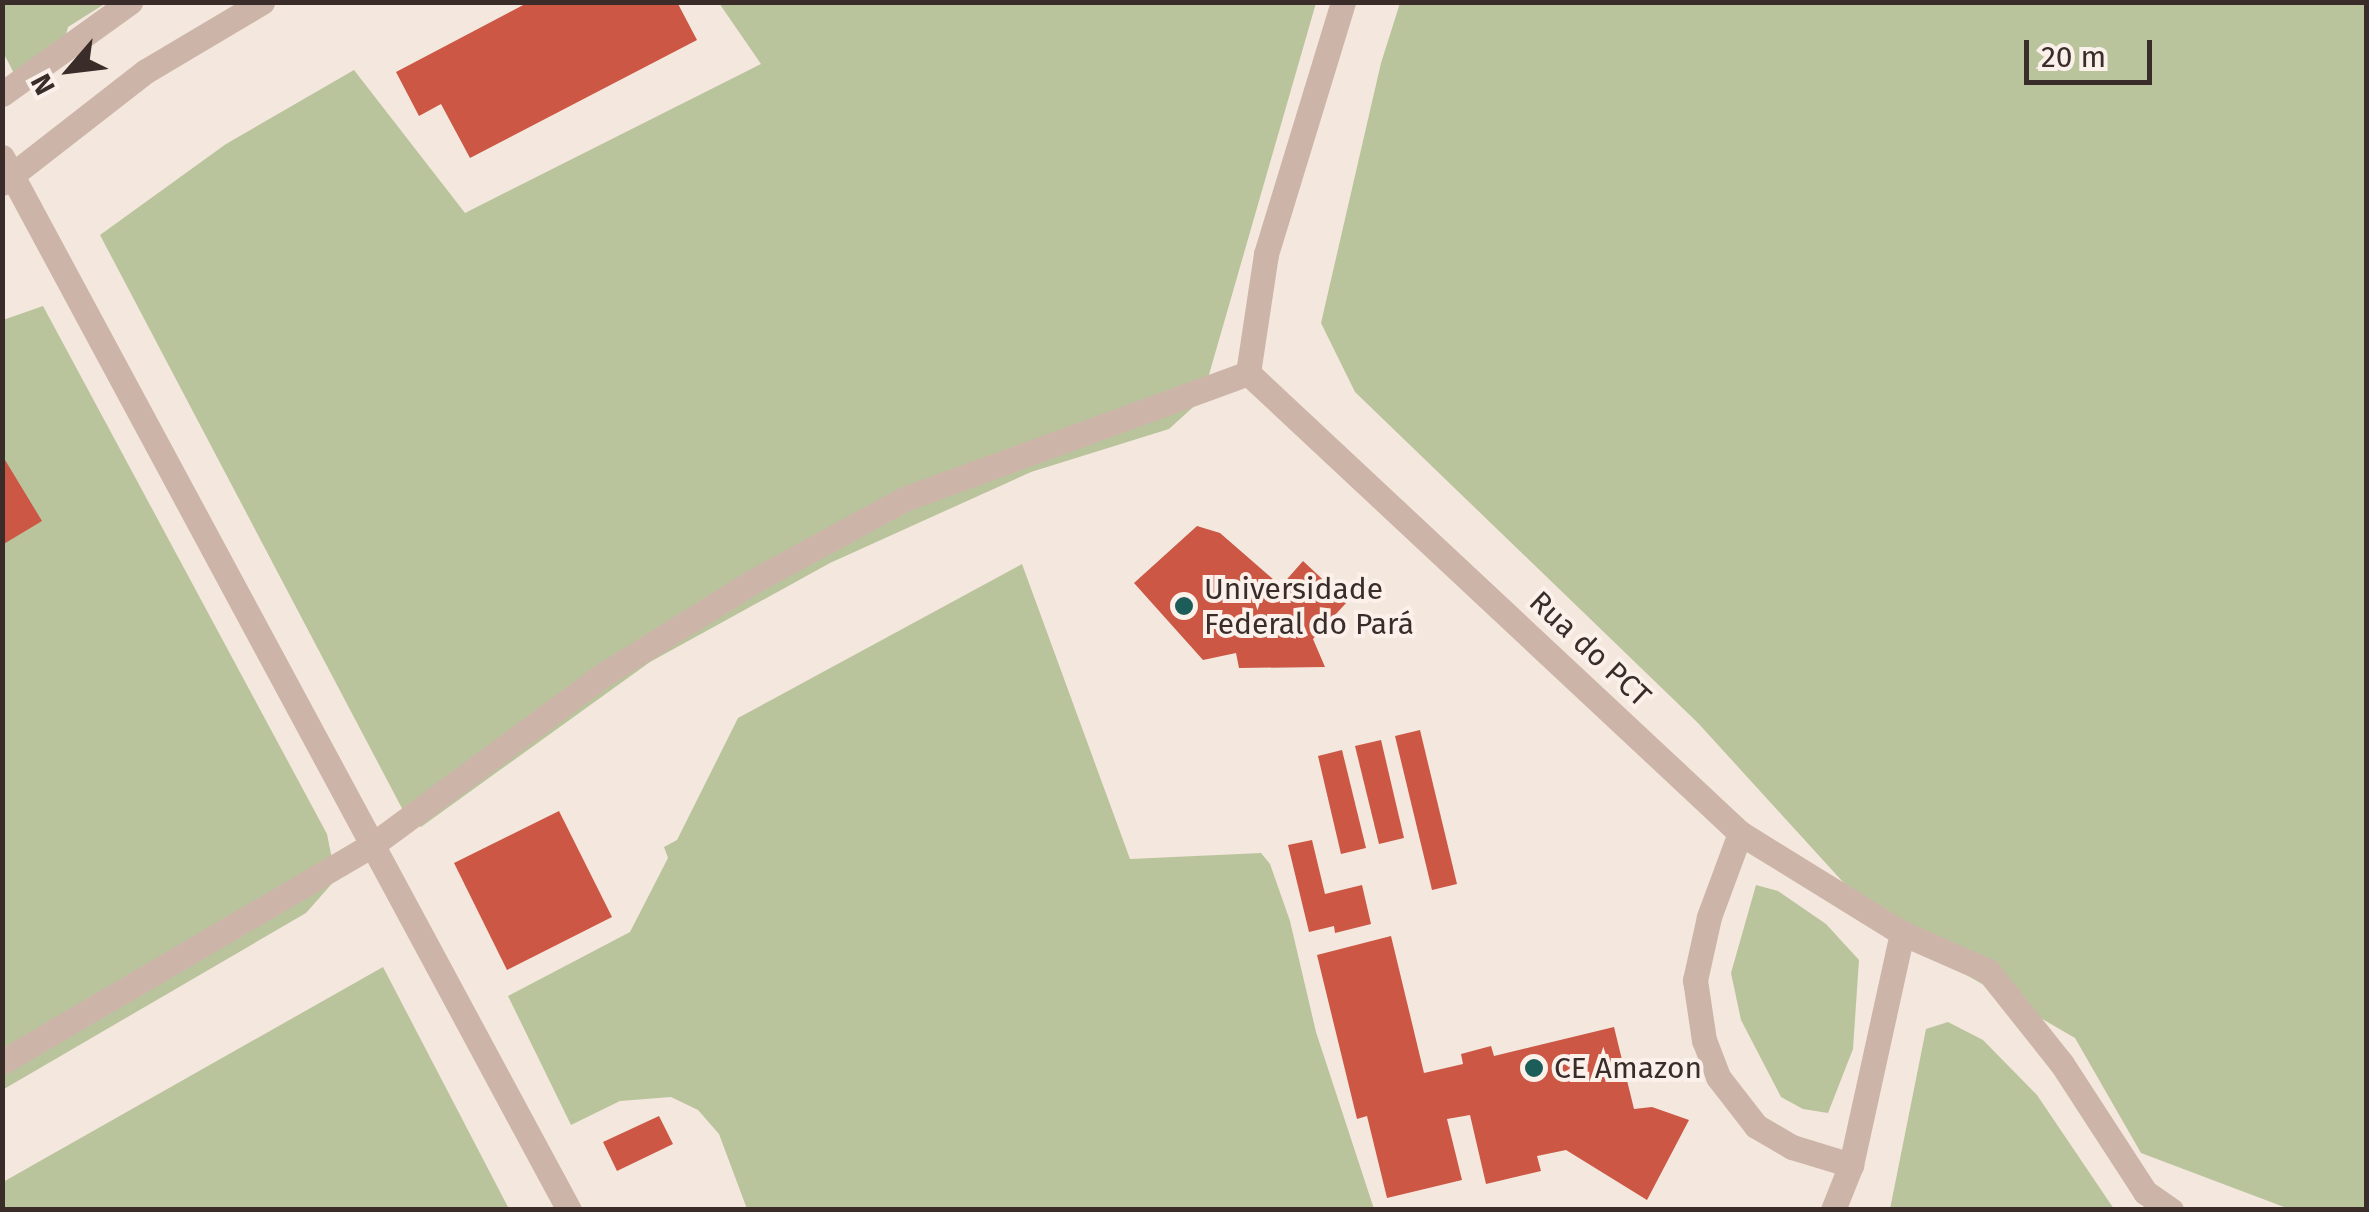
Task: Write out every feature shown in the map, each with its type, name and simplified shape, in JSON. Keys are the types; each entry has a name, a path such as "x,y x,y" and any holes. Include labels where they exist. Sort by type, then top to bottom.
{"lane":[{"path":"2,94 130,2"},
{"path":"262,2 146,71 6,172 374,844 569,1210"},
{"path":"2,1062 374,844 606,673 752,582 904,499 1248,373 1266,254 1343,2"},
{"name":"Rua do PCT","path":"1248,373 1740,833 1902,932 1988,971 2062,1064 2145,1192 2171,1210"},
{"path":"1740,833 1709,917 1696,980 1704,1040 1718,1077 1756,1126 1792,1147 1851,1165"},
{"path":"1833,1210 1851,1165 1902,932"}],"green space":[{"path":"2,3 106,3 68,27 58,65 22,89 3,52"},
{"path":"719,3 1316,3 1202,399 1169,429 1031,472 830,563 650,662 421,827 406,816 100,235 226,144 354,70 465,213 761,64"},
{"path":"1400,3 2366,3 2366,1209 2289,1209 2141,1153 2075,1038 1884,927 1698,723 1355,392 1321,323 1381,63"},
{"path":"43,306 327,834 336,879 306,913 4,1089 3,320"},
{"path":"1022,564 1130,859 1261,853 1270,864 1290,921 1316,1032 1374,1209 747,1209 719,1134 698,1110 671,1097 620,1101 571,1125 508,996 630,932 668,858 664,847 677,840 738,718"},
{"path":"1756,885 1778,891 1826,924 1859,960 1853,1049 1828,1113 1803,1109 1781,1097 1741,1020 1731,973"},
{"path":"383,967 509,1209 3,1209 3,1182"},
{"path":"1948,1022 1983,1040 2037,1095 2114,1209 1890,1209 1926,1029"}],"building":[{"path":"529,2 677,2 697,40 470,158 441,104 419,116 396,72"},
{"path":"2,455 42,521 2,545"},
{"path":"1197,526 1220,533 1281,586 1303,561 1347,602 1313,639 1325,667 1239,668 1236,653 1203,660 1134,583"},
{"path":"1420,730 1457,884 1432,890 1395,736"},
{"path":"1381,740 1404,838 1379,844 1355,746"},
{"path":"1342,750 1366,848 1341,854 1318,756"},
{"path":"559,811 612,917 507,970 454,863"},
{"path":"1312,840 1325,894 1362,885 1371,924 1335,933 1334,926 1309,932 1288,845"},
{"name":"CE Amazon","path":"1391,936 1424,1073 1463,1064 1461,1054 1491,1046 1494,1056 1614,1027 1634,1109 1652,1107 1689,1120 1647,1200 1566,1150 1537,1156 1541,1171 1486,1184 1470,1115 1447,1119 1462,1180 1387,1198 1367,1116 1357,1119 1317,955"},
{"path":"659,1116 673,1144 617,1171 603,1142"}],"place":[{"name":"Universidade Federal do Pará","path":"1184,606"},
{"name":"CE Amazon","path":"1534,1068"}]}
